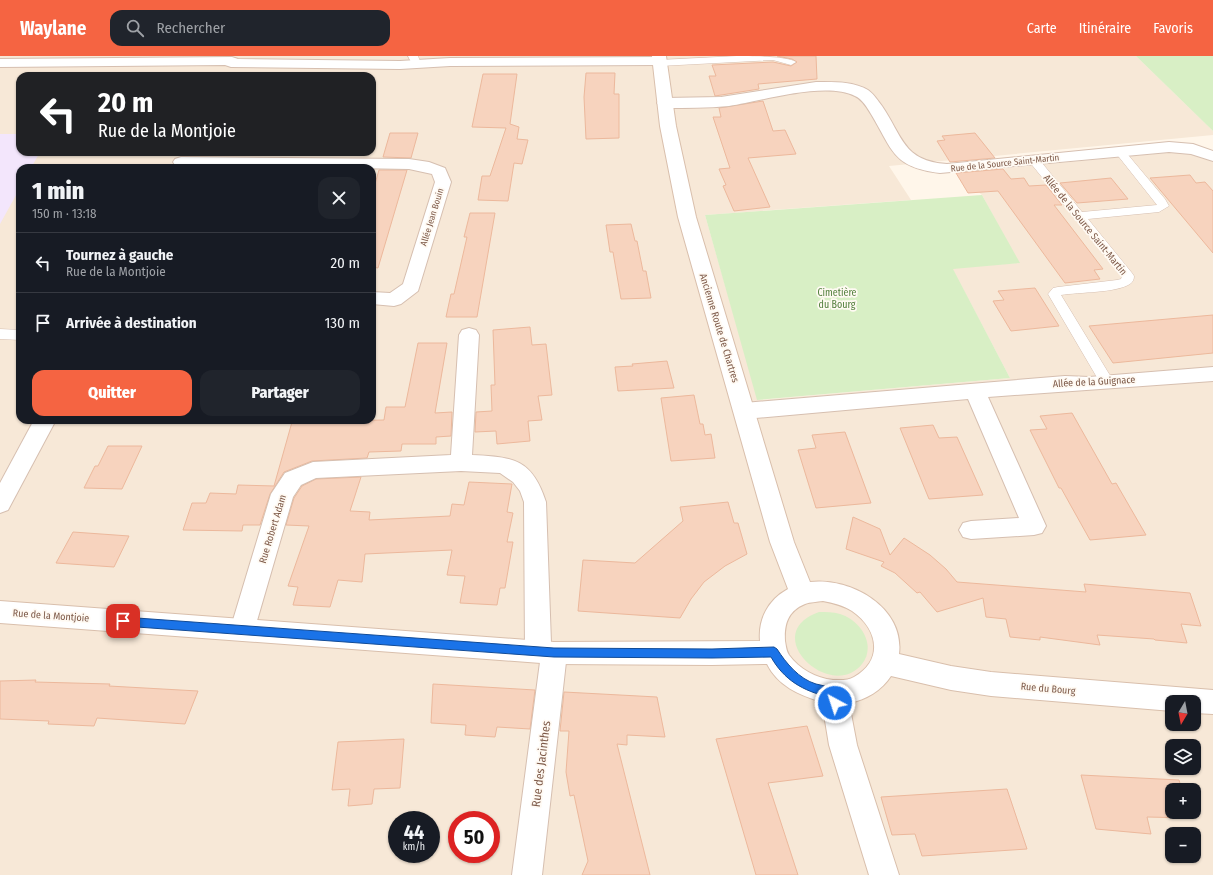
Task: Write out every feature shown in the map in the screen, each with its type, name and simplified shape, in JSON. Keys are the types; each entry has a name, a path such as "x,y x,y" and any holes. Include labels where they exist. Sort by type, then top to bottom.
{"street":[{"path":"0,63 231,64 414,60 458,62 659,60"},
{"name":"Ancienne Route de Chartres","path":"659,60 668,126 687,217 782,542 802,594"},
{"name":"Rue de la Source Saint-Martin","path":"665,103 728,101 820,86 844,87 855,90 868,98 900,151 923,166 947,169 1120,152 1181,148 1213,156"},
{"name":"Allée Jean Bouin","path":"182,160 409,164 429,167 439,171 443,182 411,287 394,300 376,298"},
{"path":"461,462 469,335"},
{"name":"Allée de la Guignace","path":"744,411 1065,383 1089,384 1213,374"},
{"path":"971,530 1034,526 975,392"},
{"path":"0,504 43,424"},
{"name":"Rue Robert Adam","path":"243,630 282,494 293,479 313,470 461,462 504,466 521,476 530,487 535,502 546,652"},
{"path":"823,591 845,596 865,607 880,623 887,643 886,663 875,679 857,690 834,693 813,688 794,678 780,663 774,652 771,628 776,614 787,602 802,594 823,591"},
{"name":"Rue de la Montjoie","path":"0,612 546,652 712,654 774,652"},
{"name":"Rue des Jacinthes","path":"527,875 546,652"},
{"name":"Rue du Bourg","path":"886,663 951,678 991,684 1213,702"},
{"path":"834,693 843,745 884,875"}],"lane":[{"path":"659,60 773,57 791,62"},
{"path":"1079,216 1159,208 1163,206 1161,201 1120,152"},
{"name":"Allée de la Source Saint-Martin","path":"1034,160 1128,276 1127,281 1118,284 1058,291 1054,294 1107,382"},
{"path":"0,334 16,335"}],"shaded area":[{"path":"0,56 1136,56 1213,131 1213,135 889,166 911,200 705,215 758,400 1010,378 952,268 1019,263 982,195 957,173 1175,152 1192,154 1213,162 1213,875 0,875"},
{"path":"0,134 16,134 16,156 38,156 33,164 16,164 16,195 0,224"}],"green space":[{"path":"1136,56 1213,56 1213,131"},
{"name":"Cimetière du Bourg","path":"982,195 1020,263 953,269 1010,378 757,400 705,215"},
{"path":"819,612 835,613 847,617 860,627 864,634 868,649 866,657 862,664 849,674 833,675 818,670 806,661 797,648 795,635 802,622"}],"building":[{"path":"777,56 816,56 817,79 758,84 759,89 715,96 709,76 716,76 712,65 773,62 791,66 797,62 792,59"},
{"path":"586,73 615,73 614,94 619,94 619,138 586,139 584,97"},
{"path":"483,74 517,74 510,124 519,127 517,139 528,140 522,164 514,163 508,201 478,200 482,176 490,176 506,128 472,127"},
{"path":"763,101 773,131 785,130 796,154 748,158 770,207 734,211 723,186 726,185 719,169 730,168 713,117 721,117 719,108"},
{"path":"390,133 418,133 411,158 383,157"},
{"path":"975,133 995,158 950,162 937,141 945,140 942,136"},
{"path":"1003,169 1011,179 1024,178 1029,186 1046,185 1062,205 1054,205 1103,269 1094,270 1100,279 1065,283 998,191 968,193 956,173"},
{"path":"379,170 407,170 378,268 376,268 376,180"},
{"path":"1190,175 1196,183 1205,182 1213,191 1213,253 1150,178"},
{"path":"1111,178 1128,199 1077,203 1060,183"},
{"path":"470,213 495,213 477,317 446,317 451,294 454,294 467,237 464,237"},
{"path":"631,224 635,241 637,241 643,271 646,271 651,298 621,299 613,252 610,252 606,225"},
{"path":"1035,288 1059,326 1011,331 993,301 1004,300 998,291"},
{"path":"1213,315 1213,353 1113,363 1089,326"},
{"path":"530,327 532,345 546,344 552,395 538,396 542,420 528,421 530,441 497,444 496,431 475,432 476,412 492,411 491,385 495,385 493,330"},
{"path":"418,343 447,343 435,413 452,412 451,436 436,437 436,444 402,444 401,451 369,452 367,458 312,461 284,472 270,494 260,525 243,525 242,531 183,530 192,503 206,503 210,493 236,494 238,485 274,486 291,424 376,424 376,420 384,420 386,407 405,407"},
{"path":"667,361 674,388 618,391 615,367"},
{"path":"694,395 700,424 703,424 705,435 711,434 715,458 671,461 661,398"},
{"path":"1072,413 1112,484 1116,483 1146,535 1090,540 1061,488 1059,488 1030,430 1047,429 1040,416"},
{"path":"933,425 939,438 957,437 983,495 929,499 900,428"},
{"path":"845,432 871,503 816,508 798,450 816,448 812,435"},
{"path":"108,446 142,446 122,489 84,488 95,466 98,466"},
{"path":"361,477 350,511 370,512 369,520 450,516 452,504 464,505 469,482 512,484 507,512 513,513 507,542 513,542 505,588 500,588 497,605 460,603 465,576 447,575 452,550 365,554 362,582 338,580 330,607 293,605 298,587 288,586 309,526 286,525 294,498 302,486 316,479"},
{"path":"728,502 734,523 738,523 747,554 725,566 704,582 691,599 680,618 578,611 583,560 635,563 683,521 680,507"},
{"path":"853,517 880,529 890,555 904,538 930,555 946,569 957,582 1086,592 1084,584 1190,593 1201,626 1181,624 1187,643 1097,635 1100,645 1040,637 1040,640 1010,637 1006,619 986,617 983,598 937,612 920,592 917,593 895,573 881,566 884,562 846,549"},
{"path":"73,532 129,536 114,567 56,563"},
{"path":"36,680 35,682 110,684 109,686 198,691 185,724 97,718 94,726 48,724 49,721 0,719 0,681"},
{"path":"433,684 535,690 530,729 497,727 495,737 465,735 466,725 431,723"},
{"path":"564,692 657,697 665,737 627,735 627,745 617,744 650,875 582,875 588,861 574,795 570,796 566,772 569,731 560,731"},
{"path":"807,726 823,776 768,783 798,875 756,875 716,739"},
{"path":"404,739 400,788 374,789 372,804 348,806 350,789 332,790 338,742"},
{"path":"1081,775 1179,780 1180,783 1165,783 1165,817 1147,817 1151,834 1096,829"},
{"path":"1007,789 1027,849 922,856 915,834 892,835 881,797"}],"route":[{"path":"123,621 554,653 712,654 774,652 780,663 794,678 813,688 834,693 835,703"}]}
